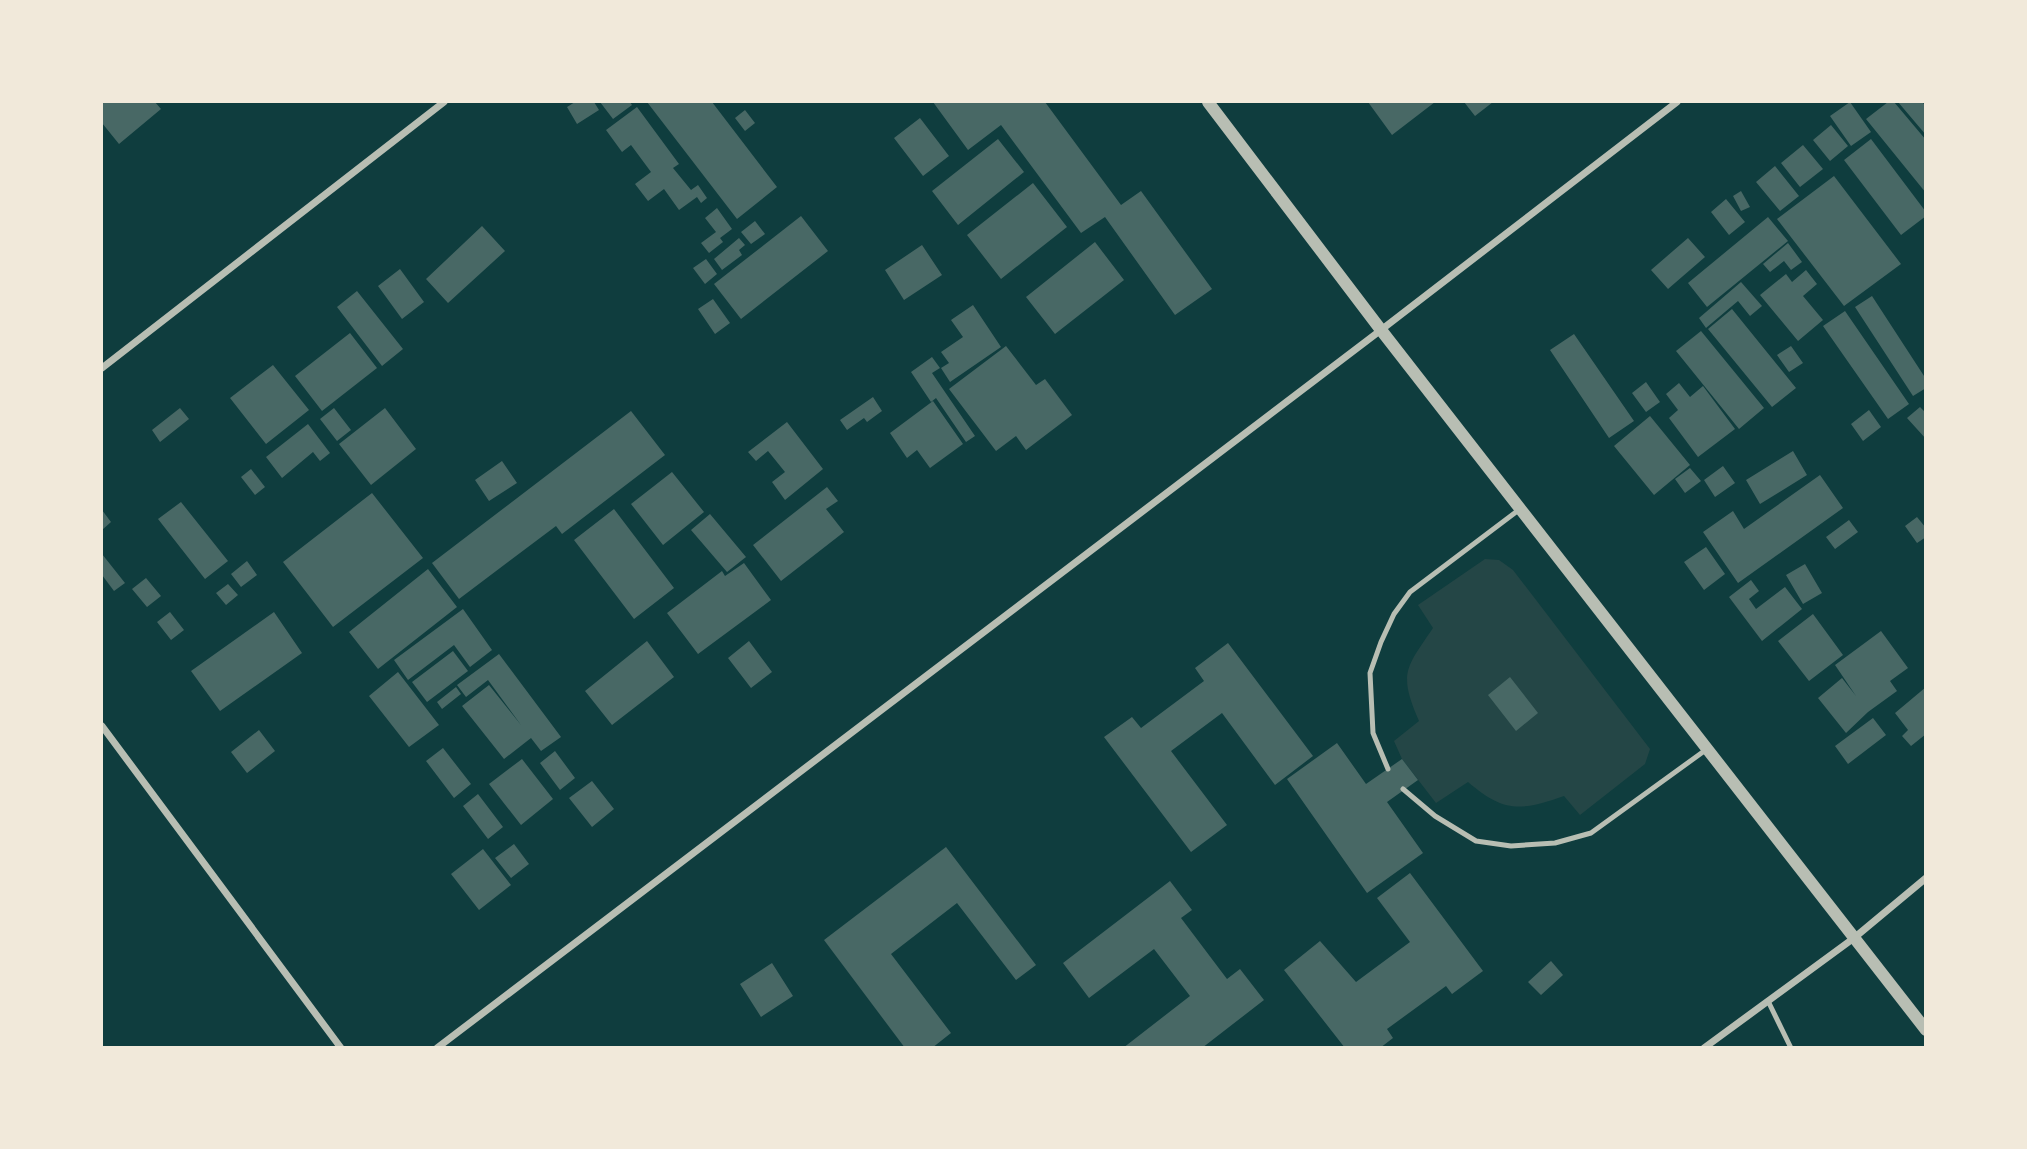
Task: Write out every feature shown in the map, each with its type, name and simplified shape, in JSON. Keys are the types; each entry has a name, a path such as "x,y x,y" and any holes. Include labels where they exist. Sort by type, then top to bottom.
{"street":[{"path":"102,368 444,102"},
{"path":"1208,102 1381,330 1926,1030"},
{"path":"437,1048 1677,102"},
{"path":"102,726 341,1048"},
{"path":"1704,1048 1854,938 1926,878"}],"lane":[{"path":"1388,769 1373,733 1370,673 1394,614 1410,592 1520,509"},
{"path":"1403,789 1435,816 1476,841 1511,846 1555,842 1591,833 1707,749"},
{"path":"1768,1000 1791,1048"}],"shaded area":[{"path":"1485,559 1499,560 1513,570 1650,749 1645,764 1580,815 1564,796 1536,804 1513,806 1492,799 1468,782 1436,803 1402,759 1394,741 1419,721 1409,692 1408,672 1416,653 1433,628 1418,605"}],"building":[{"path":"102,102 155,102 161,109 119,144 102,123"},
{"path":"575,102 594,102 599,110 577,124 567,107"},
{"path":"600,102 630,102 632,105 613,119"},
{"path":"647,102 712,102 777,187 737,219"},
{"path":"933,102 1045,102 1121,205 1141,191 1212,289 1175,315 1105,217 1081,233 1001,125 968,150"},
{"path":"1368,102 1435,102 1392,135"},
{"path":"1464,102 1493,102 1475,116"},
{"path":"1850,102 1871,132 1851,146 1830,116"},
{"path":"1888,102 1894,102 1926,140 1926,193 1866,119"},
{"path":"1898,102 1922,102 1926,106 1926,135"},
{"path":"637,107 679,164 673,168 691,190 698,185 707,198 701,203 697,197 679,210 664,189 648,201 635,184 651,172 631,145 622,152 606,130"},
{"path":"745,110 755,123 745,131 735,118"},
{"path":"920,118 949,156 923,176 894,138"},
{"path":"1831,125 1848,146 1830,161 1813,140"},
{"path":"998,139 1024,172 958,225 932,191"},
{"path":"1871,139 1926,212 1926,216 1901,235 1844,160"},
{"path":"1803,145 1823,169 1800,187 1781,163"},
{"path":"1775,166 1799,196 1780,211 1756,182"},
{"path":"1834,176 1901,264 1844,306 1777,219"},
{"path":"1033,183 1067,227 1001,279 967,235"},
{"path":"1741,191 1750,207 1741,211 1733,196"},
{"path":"1726,199 1745,222 1729,235 1711,212"},
{"path":"717,208 732,229 720,238 723,242 709,253 701,243 716,232 705,218"},
{"path":"801,216 828,251 741,319 714,284"},
{"path":"1768,217 1788,241 1707,307 1688,283"},
{"path":"755,221 765,234 751,244 741,232"},
{"path":"482,226 505,251 448,303 426,279"},
{"path":"739,238 745,245 739,250 742,255 722,270 714,259"},
{"path":"1688,238 1705,257 1668,289 1651,270"},
{"path":"1095,242 1124,280 1055,334 1026,297"},
{"path":"1788,243 1802,262 1791,270 1784,261 1770,272 1763,264"},
{"path":"922,245 942,275 904,300 885,270"},
{"path":"706,259 717,274 705,284 693,268"},
{"path":"400,269 424,302 402,319 378,286"},
{"path":"1806,270 1817,284 1803,296 1823,320 1798,341 1760,295 1786,274 1792,282"},
{"path":"1741,282 1762,306 1750,316 1738,301 1706,328 1699,318"},
{"path":"357,291 403,349 382,366 337,307"},
{"path":"1872,296 1926,379 1926,388 1913,396 1855,307"},
{"path":"713,299 730,323 715,334 698,309"},
{"path":"973,305 1001,347 950,382 941,368 949,363 941,352 963,337 951,320"},
{"path":"1732,309 1796,388 1772,407 1708,329"},
{"path":"1845,311 1909,404 1888,419 1823,326"},
{"path":"1701,331 1764,408 1739,429 1676,351"},
{"path":"350,333 377,368 322,411 295,376"},
{"path":"1574,334 1634,421 1609,438 1550,350"},
{"path":"1006,346 1036,385 1045,379 1072,415 1026,450 1016,436 996,451 949,389"},
{"path":"1791,346 1803,363 1789,372 1777,355"},
{"path":"932,357 940,368 932,373 975,436 966,442 936,398 931,402 911,372"},
{"path":"273,365 309,410 266,444 230,398"},
{"path":"1646,382 1660,402 1646,412 1632,393"},
{"path":"1679,383 1690,397 1703,386 1735,429 1698,457 1669,418 1678,410 1666,394"},
{"path":"873,397 882,411 867,422 864,418 847,430 840,420"},
{"path":"933,401 963,444 930,468 917,450 907,458 890,433"},
{"path":"1920,407 1926,413 1926,439 1907,418"},
{"path":"180,408 189,419 160,442 152,430"},
{"path":"334,408 351,430 337,441 320,419"},
{"path":"385,408 416,449 371,485 339,444"},
{"path":"1869,410 1881,427 1863,441 1851,424"},
{"path":"631,411 665,455 562,534 556,526 459,599 432,563"},
{"path":"1650,416 1690,465 1654,495 1614,446"},
{"path":"787,422 823,469 785,500 772,482 785,472 768,451 756,461 748,452"},
{"path":"308,424 330,453 320,461 313,452 282,478 266,457"},
{"path":"1793,451 1807,475 1760,504 1746,480"},
{"path":"502,461 517,483 489,501 475,480"},
{"path":"1723,466 1735,483 1715,497 1704,480"},
{"path":"1690,468 1701,481 1685,493 1675,479"},
{"path":"251,469 265,487 255,495 241,477"},
{"path":"672,472 704,512 663,545 631,504"},
{"path":"1820,475 1843,508 1738,583 1703,532 1733,511 1744,529"},
{"path":"827,487 838,501 826,509 844,532 781,581 753,545"},
{"path":"372,493 423,558 333,627 283,562"},
{"path":"181,502 228,561 205,579 158,519"},
{"path":"614,509 674,588 634,619 574,540"},
{"path":"102,510 111,522 102,530"},
{"path":"710,514 746,557 727,572 691,530"},
{"path":"1917,517 1926,528 1926,537 1917,543 1905,526"},
{"path":"1849,520 1858,532 1835,549 1826,537"},
{"path":"1706,547 1725,574 1704,590 1684,562"},
{"path":"102,554 125,583 114,591 102,575"},
{"path":"247,561 257,575 241,587 231,574"},
{"path":"744,563 771,600 698,654 667,613 722,571 725,576"},
{"path":"1805,564 1822,593 1803,604 1786,575"},
{"path":"428,569 457,607 378,669 349,632"},
{"path":"146,578 161,596 147,607 132,589"},
{"path":"1751,580 1759,591 1749,599 1756,609 1785,587 1802,609 1762,641 1729,597"},
{"path":"228,584 238,595 226,605 216,593"},
{"path":"463,609 492,650 470,667 454,645 408,680 394,660"},
{"path":"170,612 184,630 171,640 157,622"},
{"path":"274,612 302,653 220,711 191,671"},
{"path":"1813,614 1843,655 1809,681 1778,641"},
{"path":"1881,631 1908,668 1890,681 1897,691 1868,712 1846,733 1818,698 1842,678 1856,696 1835,665"},
{"path":"647,641 674,677 612,725 585,691"},
{"path":"749,641 772,672 751,688 728,658"},
{"path":"1228,643 1313,756 1275,785 1222,713 1171,751 1227,825 1191,852 1104,737 1132,717 1141,728 1204,681 1195,668"},
{"path":"453,651 468,671 427,702 412,682"},
{"path":"499,654 561,737 541,751 531,738 504,759 462,706 489,685 521,725 488,680 466,697 457,685"},
{"path":"398,672 439,725 409,747 369,696"},
{"path":"1510,677 1538,713 1516,731 1488,695"},
{"path":"456,687 461,694 442,709 437,702"},
{"path":"1926,687 1926,734 1911,746 1902,736 1908,730 1895,713"},
{"path":"1873,718 1886,735 1848,764 1835,746"},
{"path":"259,730 275,751 247,773 231,752"},
{"path":"1337,743 1366,784 1402,759 1418,780 1387,802 1423,853 1367,893 1287,779"},
{"path":"443,748 471,784 454,798 426,761"},
{"path":"555,751 575,778 560,790 540,763"},
{"path":"522,759 553,799 521,825 489,784"},
{"path":"592,781 614,809 592,827 569,798"},
{"path":"478,794 503,827 488,839 463,806"},
{"path":"514,844 529,864 511,878 495,858"},
{"path":"946,847 1036,965 1016,980 957,903 891,954 951,1033 932,1048 905,1048 824,940"},
{"path":"483,849 511,885 479,910 451,874"},
{"path":"1410,873 1483,971 1452,994 1446,986 1387,1029 1393,1038 1380,1048 1345,1048 1284,970 1320,941 1356,982 1410,942 1377,898"},
{"path":"1170,881 1192,910 1181,918 1227,979 1240,969 1264,1000 1202,1048 1123,1048 1190,996 1154,949 1089,998 1063,963"},
{"path":"1551,961 1563,975 1541,995 1528,982"},
{"path":"772,963 793,996 761,1017 740,984"}]}
